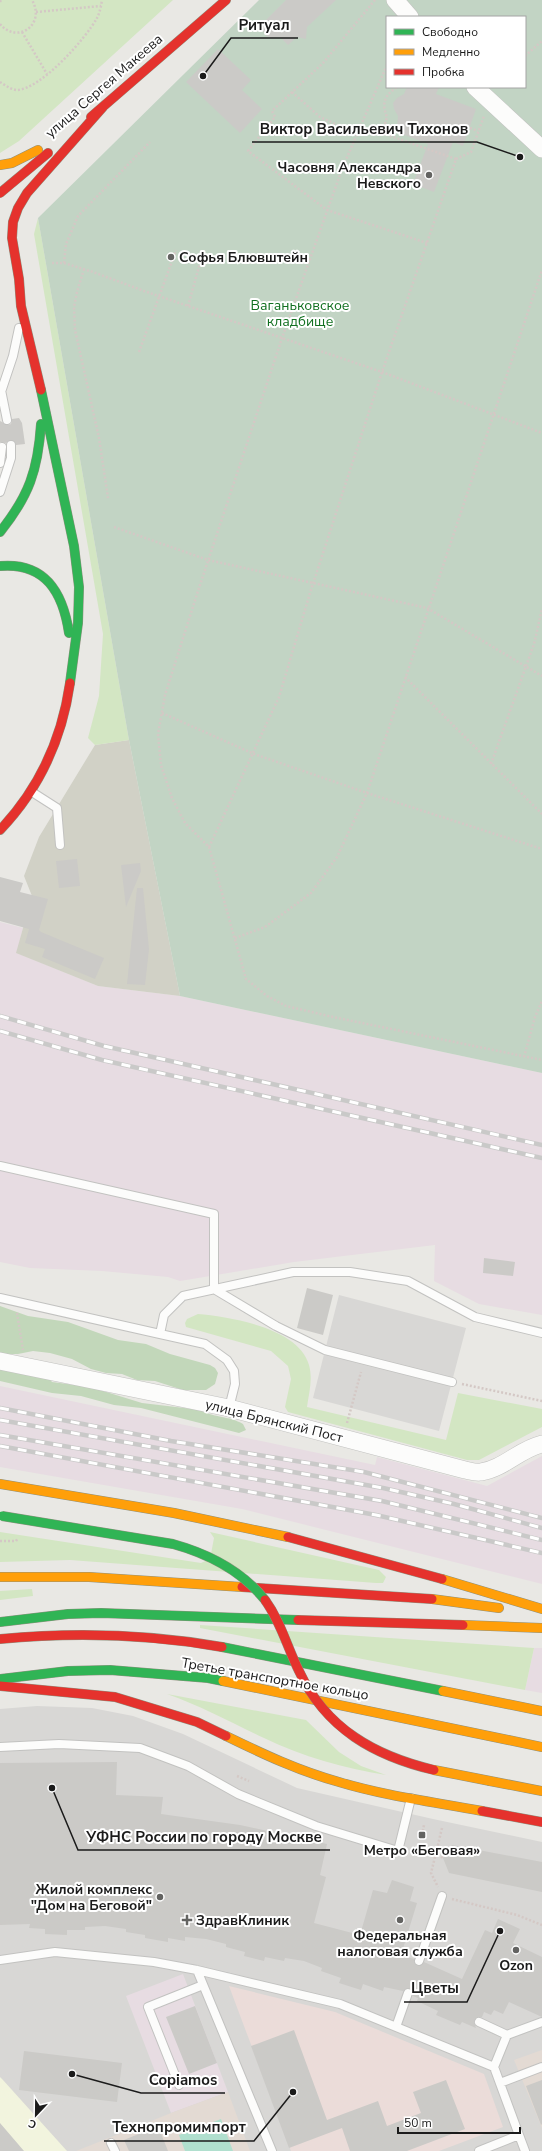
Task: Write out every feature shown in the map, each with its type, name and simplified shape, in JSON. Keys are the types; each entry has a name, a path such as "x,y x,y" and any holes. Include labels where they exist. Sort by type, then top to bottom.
{"main road":[{"name":"улица Сергея Макеева","path":"0,193 103,107 226,0"},
{"path":"71,128 103,107"},
{"path":"0,830 19,810 32,792 61,728 70,690 78,624 79,587 74,546 43,397 21,306 19,279 12,238 13,222 18,208 27,193 103,107"},
{"path":"0,165 26,158 45,145"},
{"path":"10,283 21,306"},
{"path":"0,532 15,513 34,477 40,450 43,397"},
{"path":"0,566 6,565 20,568 37,573 49,580 62,603 68,623 73,662"},
{"path":"0,1484 196,1517 279,1534 373,1559 542,1609"},
{"path":"1,1516 173,1544 191,1548 219,1561 243,1577 266,1602 280,1624 299,1671 309,1689 320,1705 348,1734 378,1752 414,1765 542,1791"},
{"path":"0,1577 89,1577 440,1600 542,1614"},
{"path":"0,1622 55,1615 101,1613 542,1628"},
{"name":"Третье транспортное кольцо","path":"0,1639 68,1633 119,1635 203,1644 280,1657 542,1711"},
{"name":"Третье транспортное кольцо","path":"0,1679 68,1672 110,1670 208,1678 542,1747"},
{"path":"0,1686 115,1697 156,1708 197,1722 279,1762 308,1773 368,1790 542,1822"}],"street":[{"path":"395,0 409,16"},
{"path":"476,88 542,149"},
{"name":"улица Брянский Пост","path":"0,1360 229,1408 465,1470 480,1472 493,1468 534,1446 542,1444"}],"lane":[{"path":"7,420 1,392 17,342 21,306"},
{"path":"0,492 11,458 11,445"},
{"path":"0,463 2,447"},
{"path":"32,792 57,808 60,845"},
{"path":"0,1166 214,1214 214,1288"},
{"path":"160,1334 164,1315 182,1296 293,1272 350,1272 408,1281 475,1317 542,1333"},
{"path":"214,1288 276,1326 318,1346 364,1360 452,1382"},
{"path":"0,1298 205,1344 227,1360 234,1371 235,1384 229,1408"},
{"path":"0,1747 59,1744 140,1748 188,1766 238,1794 316,1826 398,1851 411,1798"},
{"path":"420,1961 442,1896"},
{"path":"0,1960 55,1952 154,1962 197,1970 340,2004 494,2067"},
{"path":"197,1970 272,2151"},
{"path":"179,2085 148,2007 203,1985"},
{"path":"396,2027 408,1994"},
{"path":"479,2022 507,2035 542,2022"},
{"path":"507,2035 494,2067 525,2151"},
{"path":"500,2083 542,2067"},
{"path":"479,2151 519,2135"},
{"path":"111,2143 115,2151"}],"path":[{"path":"0,24 9,32 22,32 33,25 36,12 32,0"},
{"path":"0,82 15,90 25,89 47,74 69,54 88,32 98,16 102,0"},
{"path":"375,0 323,63 272,111 274,117 248,151 327,210 427,243"},
{"path":"36,12 101,6"},
{"path":"22,32 47,74"},
{"path":"526,55 542,41"},
{"path":"386,67 357,134 327,210 282,338 208,560 165,695 158,734 160,765 172,798 185,823 209,847 246,979 267,996 286,1006 415,1035 542,1060"},
{"path":"395,88 390,91 384,100 383,109 387,117 382,133 456,159 471,152 489,100"},
{"path":"292,92 320,117 357,134"},
{"path":"470,128 478,131"},
{"path":"64,263 66,244 78,216 150,142"},
{"path":"209,847 254,754 279,697 313,584 382,372 456,159"},
{"path":"139,352 176,250"},
{"path":"188,306 202,256"},
{"path":"52,263 64,263 84,269 382,372 542,433"},
{"path":"84,269 74,307 75,330 99,438 108,498"},
{"path":"235,938 265,927 311,893 337,857 367,792 492,413 542,270"},
{"path":"114,527 208,560 428,608 542,676"},
{"path":"491,764 534,644 542,609"},
{"path":"405,677 542,814"},
{"path":"162,713 254,754 542,849"},
{"path":"524,1057 535,1017 542,1001"},
{"path":"15,1302 24,1356"},
{"path":"349,1416 364,1360"},
{"path":"452,1382 542,1400"},
{"path":"0,1541 16,1541 19,1536"},
{"path":"237,1776 249,1781"},
{"path":"422,1835 424,1825"},
{"path":"442,1828 431,1873 442,1896 517,1915 542,1925"},
{"path":"436,1854 443,1858"}],"shaded area":[{"path":"129,740 180,996 98,986 16,953 32,896 24,876 39,837 95,745"},
{"path":"0,922 23,928 17,953 98,986 180,996 542,1073 542,1315 479,1304 434,1281 435,1245 294,1262 180,1281 168,1277 102,1271 30,1268 0,1262"},
{"path":"339,1295 466,1328 439,1431 313,1398"},
{"path":"0,1306 28,1316 68,1322 118,1340 146,1344 170,1354 210,1365 215,1368 218,1373 215,1384 206,1390 183,1390 155,1381 137,1380 122,1374 106,1373 91,1369 72,1359 50,1353 33,1351 18,1354 0,1354"},
{"path":"0,1367 48,1377 52,1382 90,1387 142,1403 201,1410 210,1414 238,1421 243,1424 246,1430 239,1433 141,1408 114,1405 81,1396 52,1393 0,1381"},
{"path":"0,1386 375,1465 377,1457 487,1486 542,1456 542,1584 242,1509 0,1467"},
{"path":"534,1648 542,1648 542,1693 525,1690"},
{"path":"37,1706 92,1708 133,1716 183,1734 297,1788 542,1842 542,2151 0,2151 0,1709"},
{"path":"183,1974 228,2092 171,2113 126,1996"},
{"path":"229,1986 335,2012 484,2074 503,2127 439,2151 291,2151"},
{"path":"542,2050 542,2128 514,2060"},
{"path":"0,2077 3,2080 67,2151 0,2151"},
{"path":"228,2092 250,2151 76,2151 171,2113"}],"green space":[{"path":"0,0 173,0 19,141 0,153"},
{"name":"Ваганьковское кладбище","path":"259,0 542,0 542,1073 180,996 129,740 38,218"},
{"path":"38,218 129,740 95,745 88,738 99,696 103,634 34,234"},
{"path":"198,1314 228,1318 262,1327 278,1333 292,1342 303,1352 309,1365 311,1381 307,1407 446,1440 458,1393 542,1409 542,1427 479,1460 467,1460 288,1412 285,1407 291,1379 288,1366 271,1351 186,1327 185,1323 187,1319"},
{"path":"0,1532 201,1563 210,1559 214,1538 210,1532 379,1570 386,1577 383,1583 376,1583 70,1560 0,1562"},
{"path":"32,1589 33,1596 0,1600 0,1591"},
{"path":"200,1625 534,1648 525,1690 200,1628"},
{"path":"167,1694 306,1720 339,1752 361,1766 386,1775 339,1765 294,1751 204,1709"},
{"path":"221,2119 233,2151 185,2151 179,2135"}],"building":[{"path":"286,0 336,0 307,27 306,39 297,37 288,45 280,37 272,38 266,36 262,29 265,21"},
{"path":"218,49 251,80 242,90 262,109 240,133 186,82"},
{"path":"407,88 439,88 436,94 476,109 463,146 453,142 434,192 413,184 428,144 402,134 397,126 398,116 394,109 393,103 397,98 404,94"},
{"path":"19,418 22,423 25,444 16,445 11,440 6,443 0,442 0,421 8,425 11,424 12,419"},
{"path":"77,859 80,886 59,888 56,861"},
{"path":"140,863 141,871 126,907 121,865"},
{"path":"0,877 23,883 20,892 48,899 39,930 41,932 104,958 95,979 42,957 45,949 25,943 29,929 0,921"},
{"path":"137,888 143,888 149,949 145,985 127,984"},
{"path":"484,1258 515,1262 513,1276 483,1273"},
{"path":"307,1288 333,1295 323,1335 297,1328"},
{"name":"Жилой комплекс \"Дом на Беговой\"","path":"117,1762 116,1795 163,1797 161,1814 240,1825 327,1844 320,1875 326,1877 314,1923 360,1935 373,1890 387,1893 392,1880 414,1887 410,1901 417,1903 401,1955 414,1959 417,1966 422,1965 424,1962 462,1979 485,1930 492,1933 498,1919 520,1929 513,1943 542,1957 542,2017 509,2002 503,2014 494,2010 491,2015 484,2012 482,2017 476,2018 474,2022 476,2028 462,2022 460,2025 436,2015 438,2011 417,2001 418,1998 413,1996 413,1992 409,1988 403,1991 384,1987 383,1991 363,1984 361,1990 339,1983 341,1978 321,1971 322,1968 304,1961 285,1958 284,1961 265,1957 264,1961 244,1956 245,1952 226,1947 226,1944 206,1939 185,1937 185,1941 168,1938 168,1942 145,1938 145,1935 126,1932 126,1929 105,1926 85,1927 85,1930 67,1930 67,1935 45,1934 45,1929 29,1928 30,1924 0,1925 0,1763"},
{"path":"452,1845 542,1862 542,1892 449,1873 443,1858"},
{"path":"195,2006 217,2063 189,2074 166,2017"},
{"path":"294,2030 327,2120 378,2101 387,2126 421,2113 413,2092 446,2080 465,2129 407,2151 350,2151 342,2128 289,2148 251,2046"},
{"path":"24,2051 122,2063 117,2102 19,2090"},
{"path":"542,2080 542,2124 541,2125 526,2086"},
{"path":"0,2123 24,2151 0,2151"},
{"path":"158,2126 168,2151 129,2151 124,2140"}],"railway":[{"path":"0,1016 104,1046 542,1145"},
{"path":"0,1031 102,1060 542,1158"},
{"path":"0,1408 171,1441 364,1472 542,1518"},
{"path":"0,1420 383,1488 454,1504 542,1528"},
{"path":"0,1435 382,1501 542,1540"},
{"path":"0,1446 376,1515 542,1553"}],"traffic: fast":[{"path":"41,390 74,546 79,587 78,623 70,683"},
{"path":"0,532 18,506 30,482 40,440 41,424"},
{"path":"0,566 16,566 29,569 50,583 57,593 62,605 69,633"},
{"path":"2,1516 173,1544 186,1548 212,1558 235,1572 246,1580 265,1600"},
{"path":"0,1622 68,1614 101,1613 298,1620"},
{"path":"222,1647 443,1691"},
{"path":"0,1679 68,1671 110,1670 208,1678 223,1681"}],"traffic: slow":[{"path":"0,165 12,163 38,150"},
{"path":"0,1484 174,1513 288,1537"},
{"path":"0,1577 89,1577 242,1587"},
{"path":"442,1579 542,1609"},
{"path":"432,1599 499,1608"},
{"path":"463,1625 542,1628"},
{"path":"223,1681 542,1747"},
{"path":"443,1691 542,1711"},
{"path":"226,1736 267,1756 324,1778 392,1795 482,1811"},
{"path":"434,1770 490,1781"},
{"path":"490,1781 542,1791"}],"traffic: jam":[{"path":"91,117 226,0"},
{"path":"41,390 21,306 19,279 12,238 13,222 18,208 27,193 103,107"},
{"path":"0,193 48,153"},
{"path":"0,830 26,798 47,762 61,724 70,683"},
{"path":"288,1537 442,1579"},
{"path":"242,1587 432,1599"},
{"path":"265,1600 271,1608 284,1635 299,1671 310,1691 323,1709 354,1737 372,1748 392,1757 434,1770"},
{"path":"298,1620 463,1625"},
{"path":"0,1639 56,1635 84,1635 167,1639 222,1647"},
{"path":"0,1686 115,1697 197,1722 226,1736"},
{"path":"482,1811 542,1822"}],"place":[{"name":"Ритуал","path":"203,76"},
{"name":"Виктор Васильевич Тихонов","path":"520,157"},
{"name":"Часовня Александра Невского","path":"429,175"},
{"name":"Софья Блювштейн","path":"171,257"},
{"name":"УФНС России по городу Москве","path":"52,1788"},
{"name":"Метро «Беговая»","path":"422,1835"},
{"name":"Жилой комплекс \"Дом на Беговой\"","path":"160,1897"},
{"name":"ЗдравКлиник","path":"187,1920"},
{"name":"Федеральная налоговая служба","path":"400,1920"},
{"name":"Цветы","path":"500,1931"},
{"name":"Ozon","path":"516,1950"},
{"name":"Copiamos","path":"72,2074"},
{"name":"Технопромимпорт","path":"293,2092"}]}
